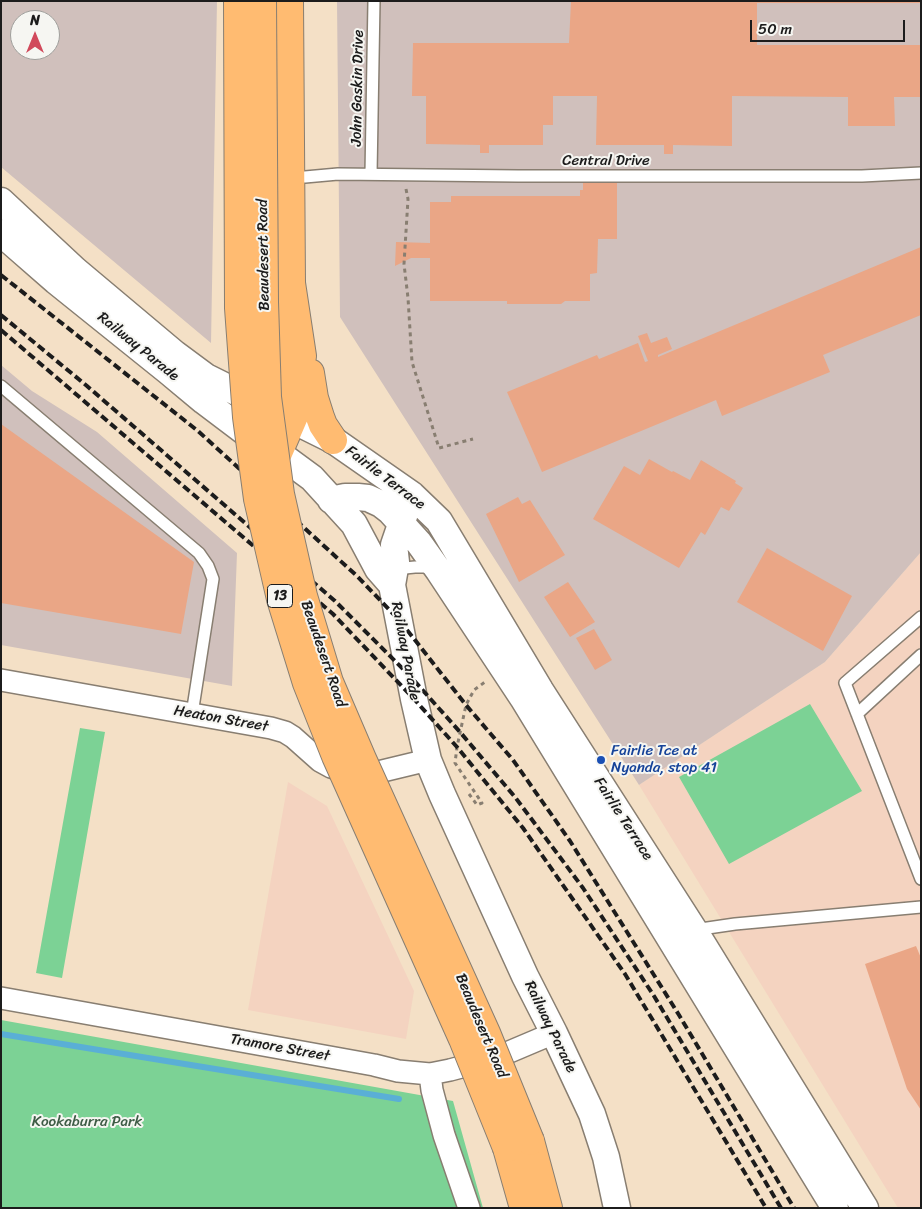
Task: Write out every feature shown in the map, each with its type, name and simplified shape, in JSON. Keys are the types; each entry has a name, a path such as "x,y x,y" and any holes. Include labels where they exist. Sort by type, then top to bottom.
{"highway":[{"name":"Beaudesert Road","path":"238,1 240,318 247,417 258,499 279,590 307,683 336,756 463,1040 518,1145 548,1208"},
{"name":"Beaudesert Road","path":"262,1 264,293 267,397 280,494 303,596 329,682 486,1033 518,1145 524,1208"},
{"path":"285,416 301,392 302,380 300,368 302,356 290,283 289,1"},
{"path":"278,453 285,416 281,393 278,311 278,192 283,182 290,178"},
{"path":"302,356 309,368 314,398 320,418 333,440"}],"street":[{"name":"Railway Parade","path":"1,202 75,270 175,354 206,377 285,416"},
{"name":"Railway Parade","path":"1,233 56,281 204,401 312,478 354,524 378,569 394,579 414,699 428,760 525,976 592,1114 606,1157 617,1208"},
{"name":"Fairlie Terrace","path":"285,416 333,440 412,495 439,521 693,944 865,1208"},
{"path":"394,579 396,562 394,545 412,495"},
{"name":"Fairlie Terrace","path":"331,500 345,497 368,498 381,504 419,543 439,571 523,698 835,1208"},
{"name":"Heaton Street","path":"1,680 271,728 285,732 297,740 320,761 347,772 370,774 428,760"},
{"name":"Tramore Street","path":"1,998 222,1037 398,1071 430,1074 495,1058 554,1033"},
{"path":"430,1074 432,1090 444,1135 469,1208"}],"lane":[{"name":"John Gaskin Drive","path":"371,174 374,1"},
{"name":"Central Drive","path":"290,178 338,174 862,176 921,173"},
{"path":"1,386 199,553 208,566 213,579 192,714"},
{"path":"394,579 404,568 424,567 439,571"},
{"path":"921,618 845,683 921,879"},
{"path":"857,714 921,655"},
{"path":"712,1006 693,944 735,924 921,907"}],"path":[{"path":"406,188 408,200 404,264 412,362 439,448 473,439"},
{"path":"442,794 462,784 477,805 482,803 455,763 466,705 474,690 486,682 481,674"}],"shaded area":[{"path":"1,1 217,1 211,343 1,167"},
{"path":"337,1 921,1 921,552 825,662 639,785 340,317"},
{"path":"1,365 32,391 97,432 237,553 232,686 1,645"},
{"path":"921,552 921,1208 898,1208 639,785 825,662"},
{"path":"288,782 327,806 414,991 406,1039 248,1010"}],"green space":[{"path":"810,704 862,791 729,864 679,777"},
{"path":"80,728 105,732 62,978 36,973"},
{"name":"Kookaburra Park","path":"1,1020 453,1101 483,1208 1,1208"}],"building":[{"path":"571,1 921,1 921,3 757,3 757,45 921,45 921,97 894,97 895,126 848,126 848,97 732,96 732,146 673,145 673,154 664,154 664,145 596,145 597,96 553,96 553,125 543,125 543,145 489,145 489,153 480,153 480,145 426,144 426,96 412,96 413,43 569,43"},
{"path":"583,179 617,180 617,239 598,239 597,273 590,274 590,301 565,301 561,304 507,304 507,301 430,301 430,258 411,258 395,266 396,242 430,243 430,202 451,202 451,196 580,196 580,190 583,190"},
{"path":"921,247 921,315 823,355 830,372 722,416 716,400 542,472 507,392 597,355 599,359 638,343 645,362 648,361 638,336 647,333 651,343 667,337 672,349 658,355 658,357"},
{"path":"1,424 194,562 181,634 1,603"},
{"path":"649,459 690,480 701,460 736,481 735,483 743,488 729,511 721,507 705,535 701,532 679,568 593,519 624,466 640,475"},
{"path":"518,497 522,504 530,500 565,555 519,582 486,514"},
{"path":"767,548 852,596 823,651 737,602"},
{"path":"568,582 595,622 570,637 544,597"},
{"path":"594,629 612,660 595,670 576,638"},
{"path":"916,946 921,958 921,1110 907,1089 865,964"}],"waterway":[{"path":"1,1034 399,1099"}],"railway":[{"path":"1,275 198,431 357,576 400,621 466,705 513,760 570,841 679,1015 794,1208"},
{"path":"1,315 87,386 335,601 410,676 460,732 515,797 583,888 654,996 781,1208"},
{"path":"1,330 333,614 457,747 523,828 625,974 766,1208"}],"place":[{"name":"Fairlie Tce at Nyanda, stop 41","path":"601,760"}]}
